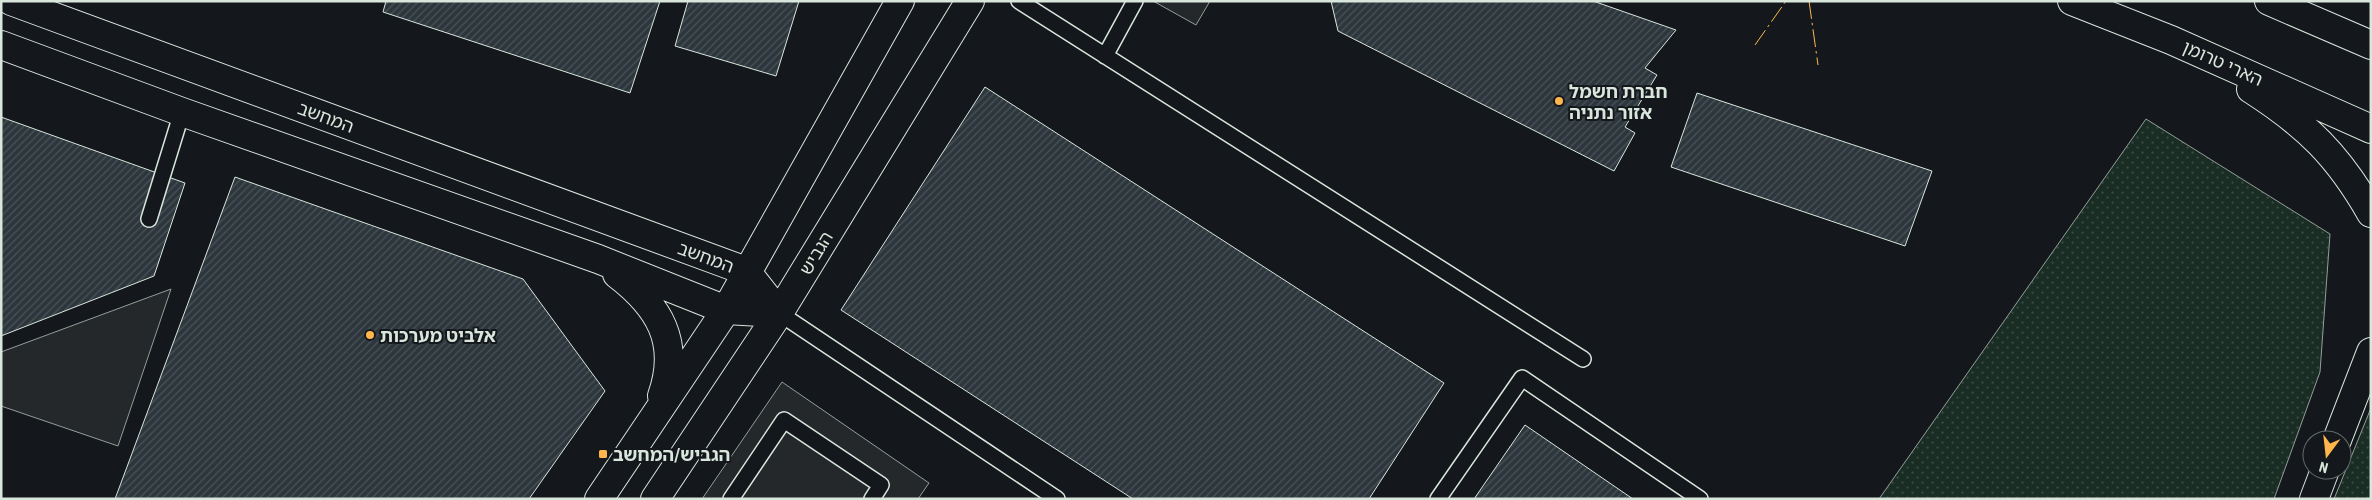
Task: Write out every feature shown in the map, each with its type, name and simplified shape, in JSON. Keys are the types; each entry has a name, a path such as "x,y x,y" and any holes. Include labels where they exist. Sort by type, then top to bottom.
{"street":[{"name":"המחשב","path":"11,1 746,271 779,313"},
{"path":"599,499 726,310 746,271 900,1"},
{"name":"הגביש","path":"655,499 779,313 970,1"},
{"name":"הארי טרומן","path":"2072,1 2171,40 2371,129"},
{"path":"2269,1 2371,45"},
{"path":"2171,40 2275,104 2318,139 2351,177 2371,213"},
{"path":"1,44 182,112 598,259 726,310 779,313"},
{"path":"598,259 643,295 659,318 667,340 669,364 656,413"},
{"path":"2341,430 2370,351"},
{"path":"2314,499 2321,480"}],"lane":[{"path":"1019,1 1583,359"},
{"path":"1105,56 1135,1"},
{"path":"149,219 182,112"},
{"path":"779,313 1057,499"},
{"path":"1438,499 1522,378 1700,499"},
{"path":"731,499 784,420 881,485 872,499"}],"green space":[{"path":"2146,119 2330,234 2320,372 2274,499 1879,499"},
{"path":"2371,408 2371,499 2334,499 2342,480 2352,480 2352,455"}],"shaded area":[{"path":"1153,1 1210,1 1196,25"},
{"path":"171,289 118,446 1,406 1,352"},
{"path":"782,382 929,483 918,499 702,499"}],"building":[{"path":"386,1 660,1 630,93 383,12"},
{"path":"688,1 799,1 776,76 675,46"},
{"name":"חברת חשמל אזור נתניה","path":"1331,1 1593,1 1676,30 1645,68 1657,75 1625,127 1635,133 1614,171 1338,31"},
{"path":"985,87 1444,383 1369,499 1133,499 841,310"},
{"path":"1697,93 1932,171 1905,246 1671,167"},
{"path":"1,117 185,183 154,276 1,336"},
{"name":"אלביט מערכות","path":"235,177 523,279 605,391 529,499 115,499"},
{"path":"1525,425 1633,499 1474,499"}],"power":[{"path":"1755,45 1786,1"},
{"path":"1809,1 1818,65"}],"place":[{"name":"חברת חשמל אזור נתניה","path":"1559,101"},
{"name":"אלביט מערכות","path":"370,335"},
{"name":"הגביש/המחשב","path":"603,454"}]}
